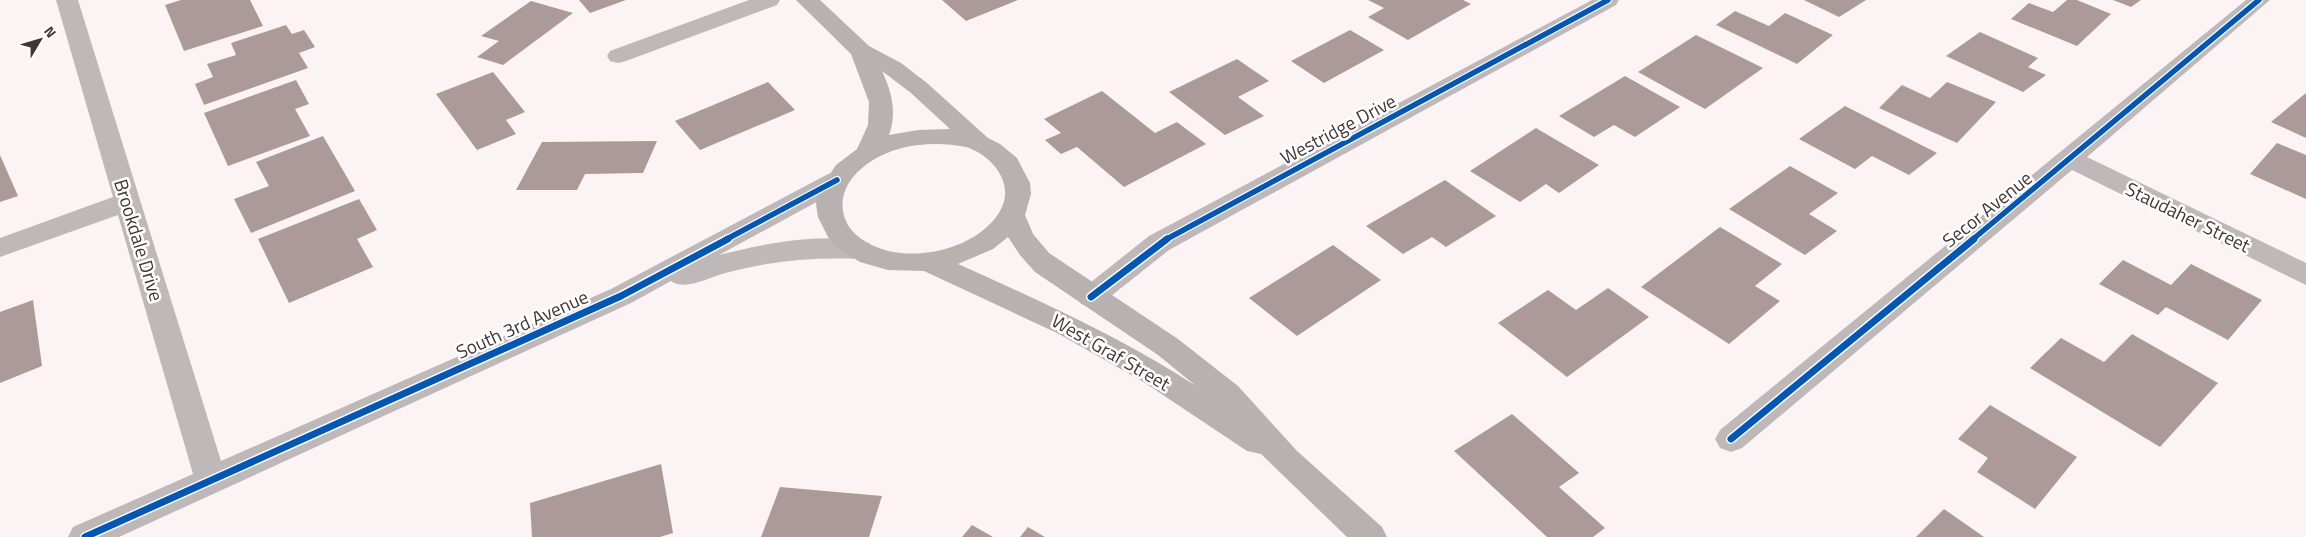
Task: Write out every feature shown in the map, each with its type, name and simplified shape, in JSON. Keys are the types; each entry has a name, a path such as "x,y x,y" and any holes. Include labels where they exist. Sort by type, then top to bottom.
{"main road":[{"path":"807,0 861,51 893,68 919,88 980,144"},
{"path":"861,51 881,100 884,119 878,136 867,153"},
{"path":"912,137 960,138 980,144 998,153 1011,166 1018,181 1018,198 1012,215 998,231 978,245 954,255 927,261 903,261 879,258 859,250 843,239 831,218 829,211 830,195 837,180 849,165 867,153 888,143 912,137"},
{"name":"West Graf Street","path":"1012,215 1018,232 1029,249 1045,265 1168,347 1227,394 1286,460 1370,537"},
{"name":"West Graf Street","path":"927,261 1014,299 1076,330 1153,373 1286,460"}],"street":[{"name":"Brookdale Drive","path":"66,0 211,480"},
{"path":"618,56 769,0"},
{"name":"Westridge Drive","path":"1091,297 1159,243 1608,0"},
{"name":"Secor Avenue","path":"1731,438 2070,160 2259,0"},
{"name":"Staudaher Street","path":"2070,160 2306,274"},
{"name":"South 3rd Avenue","path":"85,537 621,296 837,180"},
{"path":"0,248 127,202"},
{"name":"South 3rd Avenue","path":"621,296 754,255 793,249 825,247 859,250"}],"building":[{"path":"181,0 250,0 263,26 184,51 165,5"},
{"path":"579,0 626,0 590,13"},
{"path":"942,0 1018,0 966,21"},
{"path":"1368,0 1463,0 1471,4 1408,40 1368,17 1384,8"},
{"path":"1804,0 1866,0 1839,17"},
{"path":"2067,0 2077,0 2111,14 2077,46 2011,19 2029,3 2053,12"},
{"path":"2113,0 2141,0 2131,7"},
{"path":"531,1 573,13 503,65 477,57 499,41 481,36"},
{"path":"1735,11 1769,26 1785,13 1833,35 1797,64 1716,25"},
{"path":"286,25 292,34 304,30 315,47 299,53 308,68 204,105 195,84 213,77 207,64 236,55 231,43"},
{"path":"1350,30 1384,50 1324,83 1291,61"},
{"path":"1980,32 2038,58 2028,67 2046,75 2023,92 1946,56"},
{"path":"1696,35 1763,68 1705,109 1638,72"},
{"path":"1237,59 1269,81 1238,97 1264,116 1225,135 1169,92"},
{"path":"493,72 525,112 506,120 516,134 477,150 436,94"},
{"path":"1625,76 1680,107 1635,137 1614,125 1594,137 1559,116"},
{"path":"296,80 309,104 295,109 310,136 228,166 204,113"},
{"path":"768,82 795,110 700,150 675,121"},
{"path":"1947,82 1996,102 1957,143 1879,108 1902,85 1930,98"},
{"path":"1102,91 1155,133 1177,122 1206,144 1124,187 1077,147 1061,154 1045,140 1061,133 1044,119"},
{"path":"2306,93 2306,138 2271,122"},
{"path":"1845,106 1937,153 1909,175 1872,156 1855,169 1799,139"},
{"path":"1536,128 1599,165 1559,193 1546,184 1520,202 1470,171"},
{"path":"323,136 355,191 251,233 234,199 269,186 256,162"},
{"path":"657,141 643,173 585,174 577,190 516,190 542,142"},
{"path":"2277,143 2306,155 2306,199 2250,174"},
{"path":"0,155 18,196 0,202"},
{"path":"1790,166 1838,193 1809,214 1837,231 1805,255 1729,209"},
{"path":"1445,180 1496,216 1446,247 1432,237 1403,254 1366,226"},
{"path":"359,199 377,230 357,239 373,267 289,303 258,239"},
{"path":"1720,227 1782,264 1755,286 1780,301 1729,344 1641,287"},
{"path":"1333,245 1381,280 1297,336 1249,298"},
{"path":"2123,260 2171,285 2191,264 2262,300 2228,340 2166,307 2158,315 2099,284"},
{"path":"1608,288 1649,317 1567,377 1498,323 1548,290 1576,310"},
{"path":"33,300 42,366 0,383 0,312"},
{"path":"2132,334 2218,383 2160,447 2030,368 2061,338 2104,362"},
{"path":"1990,405 2077,457 2035,509 1977,472 1988,458 1958,439"},
{"path":"1512,414 1579,473 1559,487 1605,528 1593,537 1547,537 1454,451"},
{"path":"661,464 673,533 660,537 532,537 530,503"},
{"path":"780,487 882,496 869,537 761,537"},
{"path":"1944,509 1984,537 1916,537"},
{"path":"972,525 993,537 962,537"},
{"path":"1028,527 1045,537 1020,537"}],"cycle path":[{"path":"1091,297 1159,243 1608,0"},
{"path":"1731,439 2259,0"},
{"path":"85,537 621,296 837,180"}]}
